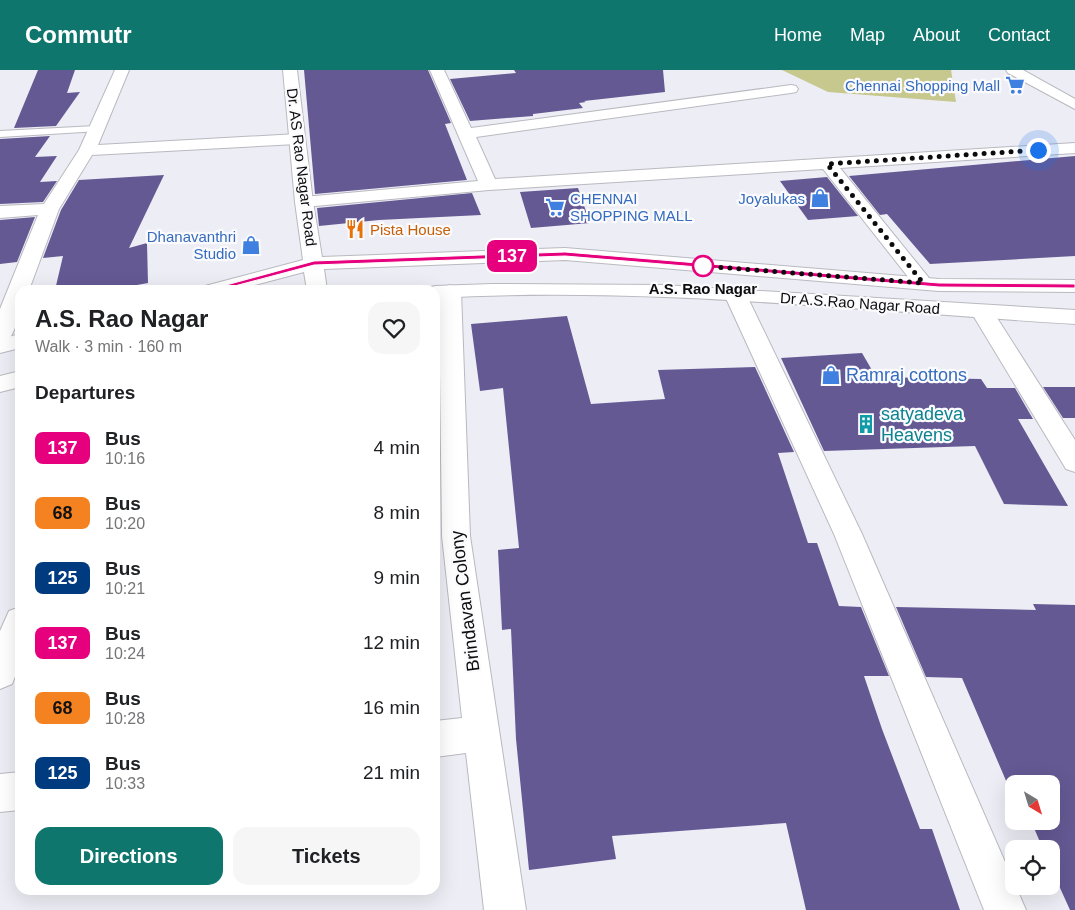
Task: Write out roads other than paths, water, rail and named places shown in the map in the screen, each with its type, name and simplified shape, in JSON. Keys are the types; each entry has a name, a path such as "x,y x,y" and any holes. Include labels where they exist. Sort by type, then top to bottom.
{"street":[{"path":"20,285 50,209 87,150 122,70"},
{"name":"Dr. AS Rao Nagar Road","path":"290,70 304,202 316,285"},
{"path":"1013,70 1075,105"},
{"path":"443,71 466,134 489,185"},
{"path":"466,134 791,89 779,77"},
{"path":"87,150 297,138"},
{"path":"304,202 489,185 1075,148"},
{"path":"827,164 923,283"},
{"path":"0,212 50,209"},
{"path":"231,285 314,263 565,254 923,283 1075,286"},
{"name":"Dr A.S.Rao Nagar Road","path":"442,291 597,288 735,294 1075,317"},
{"name":"Brindavan Colony","path":"442,291 456,536 505,910"},
{"path":"735,294 848,534 1005,910"},
{"path":"0,336 15,298"},
{"path":"982,312 1075,462"},
{"path":"0,346 15,342"},
{"path":"0,384 15,380"},
{"path":"0,673 15,634"},
{"path":"440,738 482,734"},
{"path":"0,793 15,792"}],"lane":[{"path":"0,134 96,129"}],"place":[{"name":"Chennai Shopping Mall","path":"1015,85"},
{"name":"Joyalukas","path":"820,198"},
{"name":"CHENNAI SHOPPING MALL","path":"555,207"},
{"name":"Pista House","path":"355,229"},
{"name":"Dhanavanthri Studio","path":"251,245"},
{"name":"A.S. Rao Nagar","path":"703,266"},
{"name":"Ramraj cottons","path":"831,375"},
{"name":"satyadeva Heavens","path":"866,424"}]}
